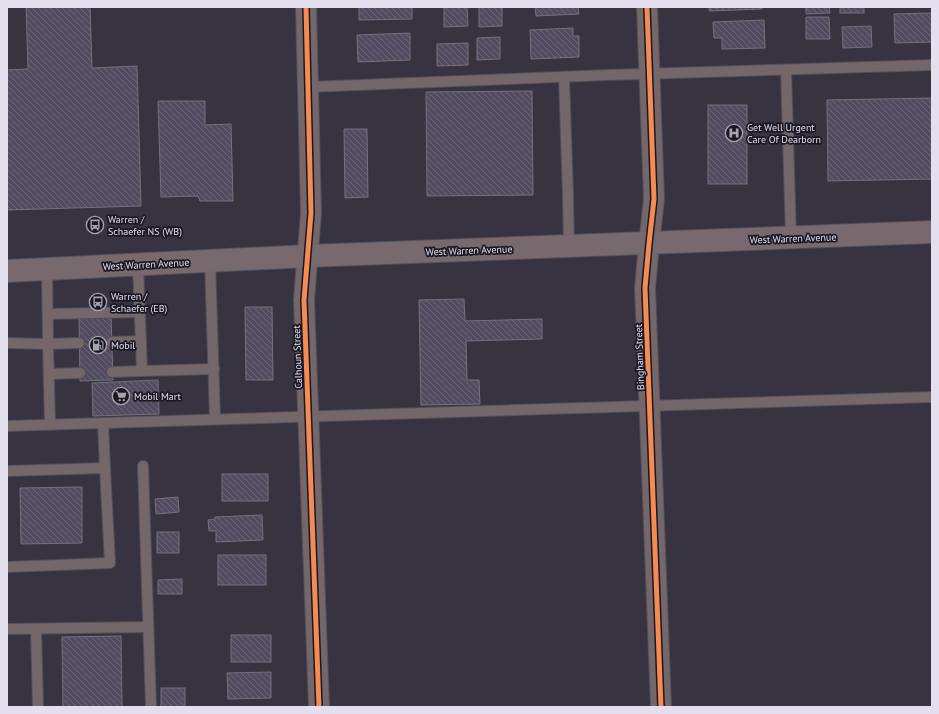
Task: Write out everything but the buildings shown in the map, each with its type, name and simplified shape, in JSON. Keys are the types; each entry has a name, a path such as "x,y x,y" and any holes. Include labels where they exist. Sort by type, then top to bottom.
{"main road":[{"name":"West Warren Avenue","path":"7,271 308,256 932,232"}],"street":[{"name":"Calhoun Street","path":"306,7 311,213 304,300 319,707"},
{"name":"Bingham Street","path":"647,7 654,199 645,288 661,707"}],"lane":[{"path":"308,87 932,65"},
{"path":"786,70 791,238"},
{"path":"564,77 569,247"},
{"path":"210,261 215,419"},
{"path":"138,264 142,371"},
{"path":"47,269 50,424"},
{"path":"48,314 140,312"},
{"path":"112,342 141,341"},
{"path":"7,343 48,344 79,342"},
{"path":"112,372 214,369"},
{"path":"49,374 80,373"},
{"path":"7,426 932,397"},
{"path":"7,567 110,563 104,468 103,423"},
{"path":"143,466 151,707"},
{"path":"7,472 104,468"},
{"path":"7,629 148,627"},
{"path":"36,628 38,707"}],"cycle path":[{"path":"306,7 311,213 304,300 319,707"},
{"path":"647,7 654,199 645,288 661,707"}],"place":[{"name":"Get Well Urgent Care Of Dearborn","path":"734,133"},
{"name":"Warren / Schaefer NS (WB)","path":"95,225"},
{"name":"Warren / Schaefer (EB)","path":"98,302"},
{"name":"Mobil","path":"98,345"},
{"name":"Mobil Mart","path":"121,396"}]}
